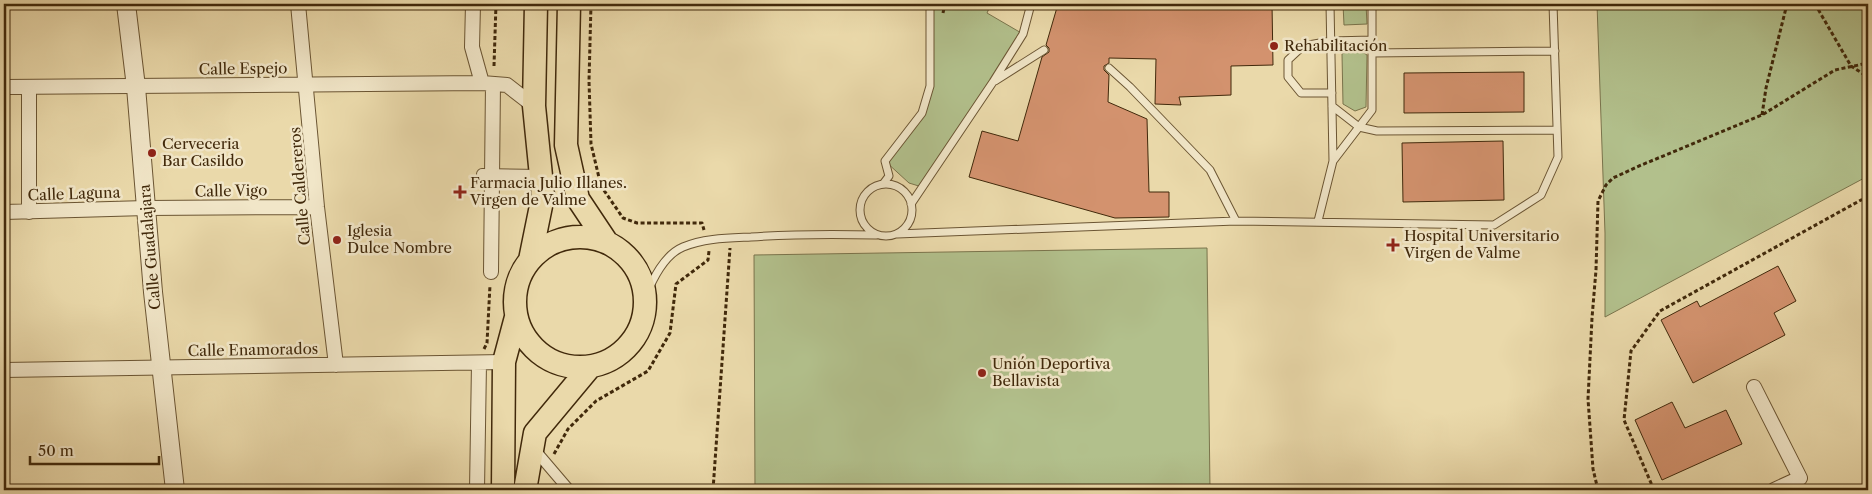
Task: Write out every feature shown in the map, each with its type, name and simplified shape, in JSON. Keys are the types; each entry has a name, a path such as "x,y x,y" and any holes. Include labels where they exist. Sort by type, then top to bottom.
{"main road":[{"path":"530,260 543,196 534,106 536,4"},
{"path":"516,317 524,336 542,355 552,361 568,366 590,366 613,358 633,340 642,323 644,314 645,297 643,284 635,267 626,255 606,241 578,199 566,145 569,4"},
{"path":"503,490 504,362 516,317 516,289 521,274 530,260 546,247 562,240 581,237 606,241"},
{"path":"525,490 535,432 590,366"}],"street":[{"name":"Calle Guadalajara","path":"126,4 136,87 153,292 175,490"},
{"name":"Calle Caldereros","path":"298,4 307,84 317,207 336,365"},
{"path":"473,4 472,47 488,84 487,174 491,272"},
{"name":"Calle Espejo","path":"4,87 488,84 507,85 534,106"},
{"path":"29,87 30,212"},
{"path":"487,174 540,175"},
{"name":"Calle Vigo","path":"146,208 317,207"},
{"name":"Calle Laguna","path":"4,212 146,208"},
{"name":"Calle Enamorados","path":"4,370 504,362"},
{"path":"477,490 479,363"},
{"path":"1754,387 1800,478 1774,490"},
{"path":"532,447 569,490"}],"lane":[{"path":"883,184 889,176 885,161 922,112 930,86 930,4"},
{"path":"911,204 1023,34 1030,4"},
{"path":"1318,222 1333,161 1330,4"},
{"path":"1333,161 1372,110 1372,4"},
{"path":"645,297 654,277 665,261 682,247 707,240 730,238 799,234 890,236 897,234 1236,221 1494,225 1541,195 1558,157 1553,4"},
{"path":"1332,93 1301,93 1288,77 1288,60 1303,46 1331,41 1372,40"},
{"path":"993,82 1044,50"},
{"path":"1372,53 1555,51"},
{"path":"1109,68 1130,87 1210,170 1236,221"},
{"path":"1332,106 1359,127 1377,131 1557,130"},
{"path":"876,235 863,223 860,215 860,206 862,198 868,191 875,186 883,184 898,187 908,197 911,204 912,213 909,222 897,234"}],"path":[{"path":"488,84 496,4"},
{"path":"591,4 589,81 591,144 601,186 624,218 637,223 702,223 704,230"},
{"path":"1762,115 1766,88 1787,4"},
{"path":"1814,4 1851,66 1868,77"},
{"path":"1598,490 1593,468 1588,399 1598,201 1606,185 1613,178 1762,115 1835,70 1868,63"},
{"path":"1654,490 1624,420 1631,351 1654,319 1660,311 1861,200 1868,199"},
{"path":"713,490 730,238"},
{"path":"548,464 568,428 596,401 648,370 670,333 676,284 708,260 709,248"},
{"path":"479,363 486,343 491,272"}],"green space":[{"path":"929,4 991,4 987,13 1023,34 922,187 909,183 885,161 922,113 930,86"},
{"path":"1343,4 1366,4 1367,24 1344,25"},
{"path":"1597,4 1868,4 1868,176 1605,317 1605,233"},
{"path":"1355,47 1367,55 1366,107 1355,111 1343,104 1342,54"},
{"name":"Unión Deportiva Bellavista","path":"1207,248 1210,490 755,490 754,255"}],"building":[{"path":"1058,4 1272,4 1273,65 1231,66 1231,95 1179,97 1181,105 1155,104 1156,59 1109,58 1109,63 1104,66 1104,70 1109,75 1108,102 1147,119 1149,192 1169,192 1169,217 1115,218 969,177 982,131 1018,141 1042,57 1049,52 1049,48 1046,45"},
{"path":"1524,72 1524,112 1404,113 1404,73"},
{"path":"1503,141 1504,200 1403,202 1402,143"},
{"path":"1778,266 1796,301 1774,313 1785,335 1693,383 1661,320 1697,301 1700,307"},
{"path":"1672,402 1685,428 1726,410 1742,444 1662,480 1635,420"}],"place":[{"name":"Rehabilitación","path":"1274,46"},
{"name":"Cerveceria Bar Casildo","path":"152,153"},
{"name":"Farmacia Julio Illanes. Virgen de Valme","path":"460,192"},
{"name":"Iglesia Dulce Nombre","path":"337,240"},
{"name":"Hospital Universitario Virgen de Valme","path":"1393,245"},
{"name":"Unión Deportiva Bellavista","path":"982,373"}]}
